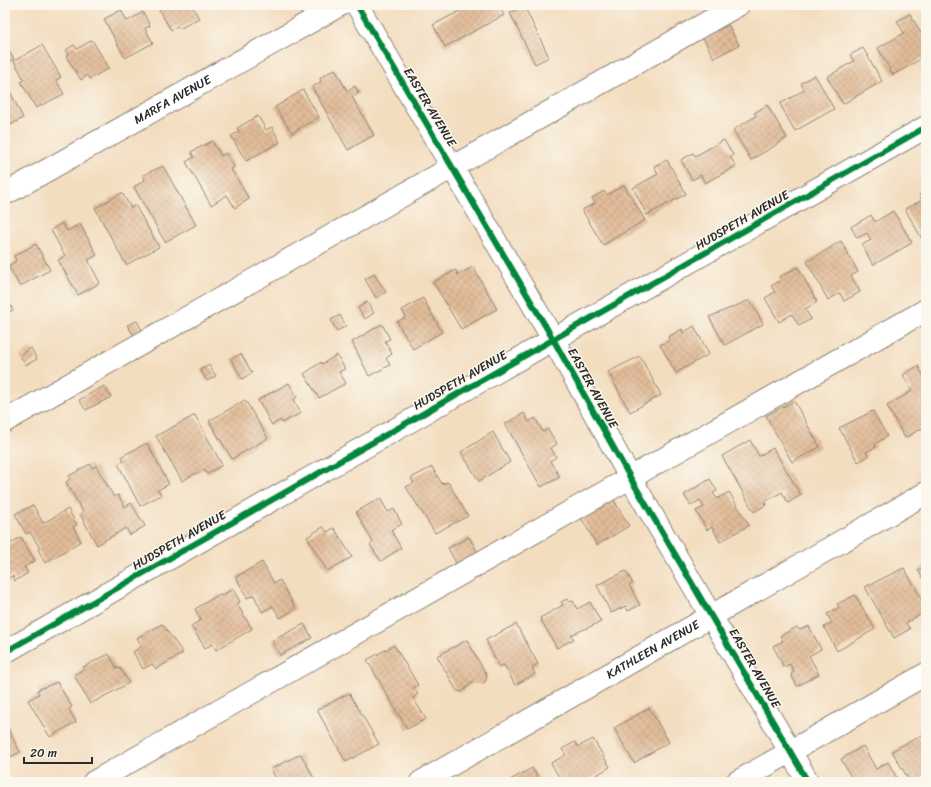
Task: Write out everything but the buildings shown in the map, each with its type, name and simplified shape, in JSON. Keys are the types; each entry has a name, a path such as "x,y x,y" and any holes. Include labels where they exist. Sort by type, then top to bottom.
{"street":[{"name":"MARFA AVENUE","path":"5,194 340,5"},
{"name":"EASTER AVENUE","path":"357,5 553,339 631,479 712,615 808,782"},
{"path":"5,422 738,5"},
{"name":"HUDSPETH AVENUE","path":"5,652 926,127"},
{"path":"94,782 631,479 926,310"},
{"name":"KATHLEEN AVENUE","path":"421,782 926,493"},
{"path":"737,782 926,674"}],"cycle path":[{"path":"357,5 553,339 631,479 808,782"},
{"path":"5,652 926,127"}]}
